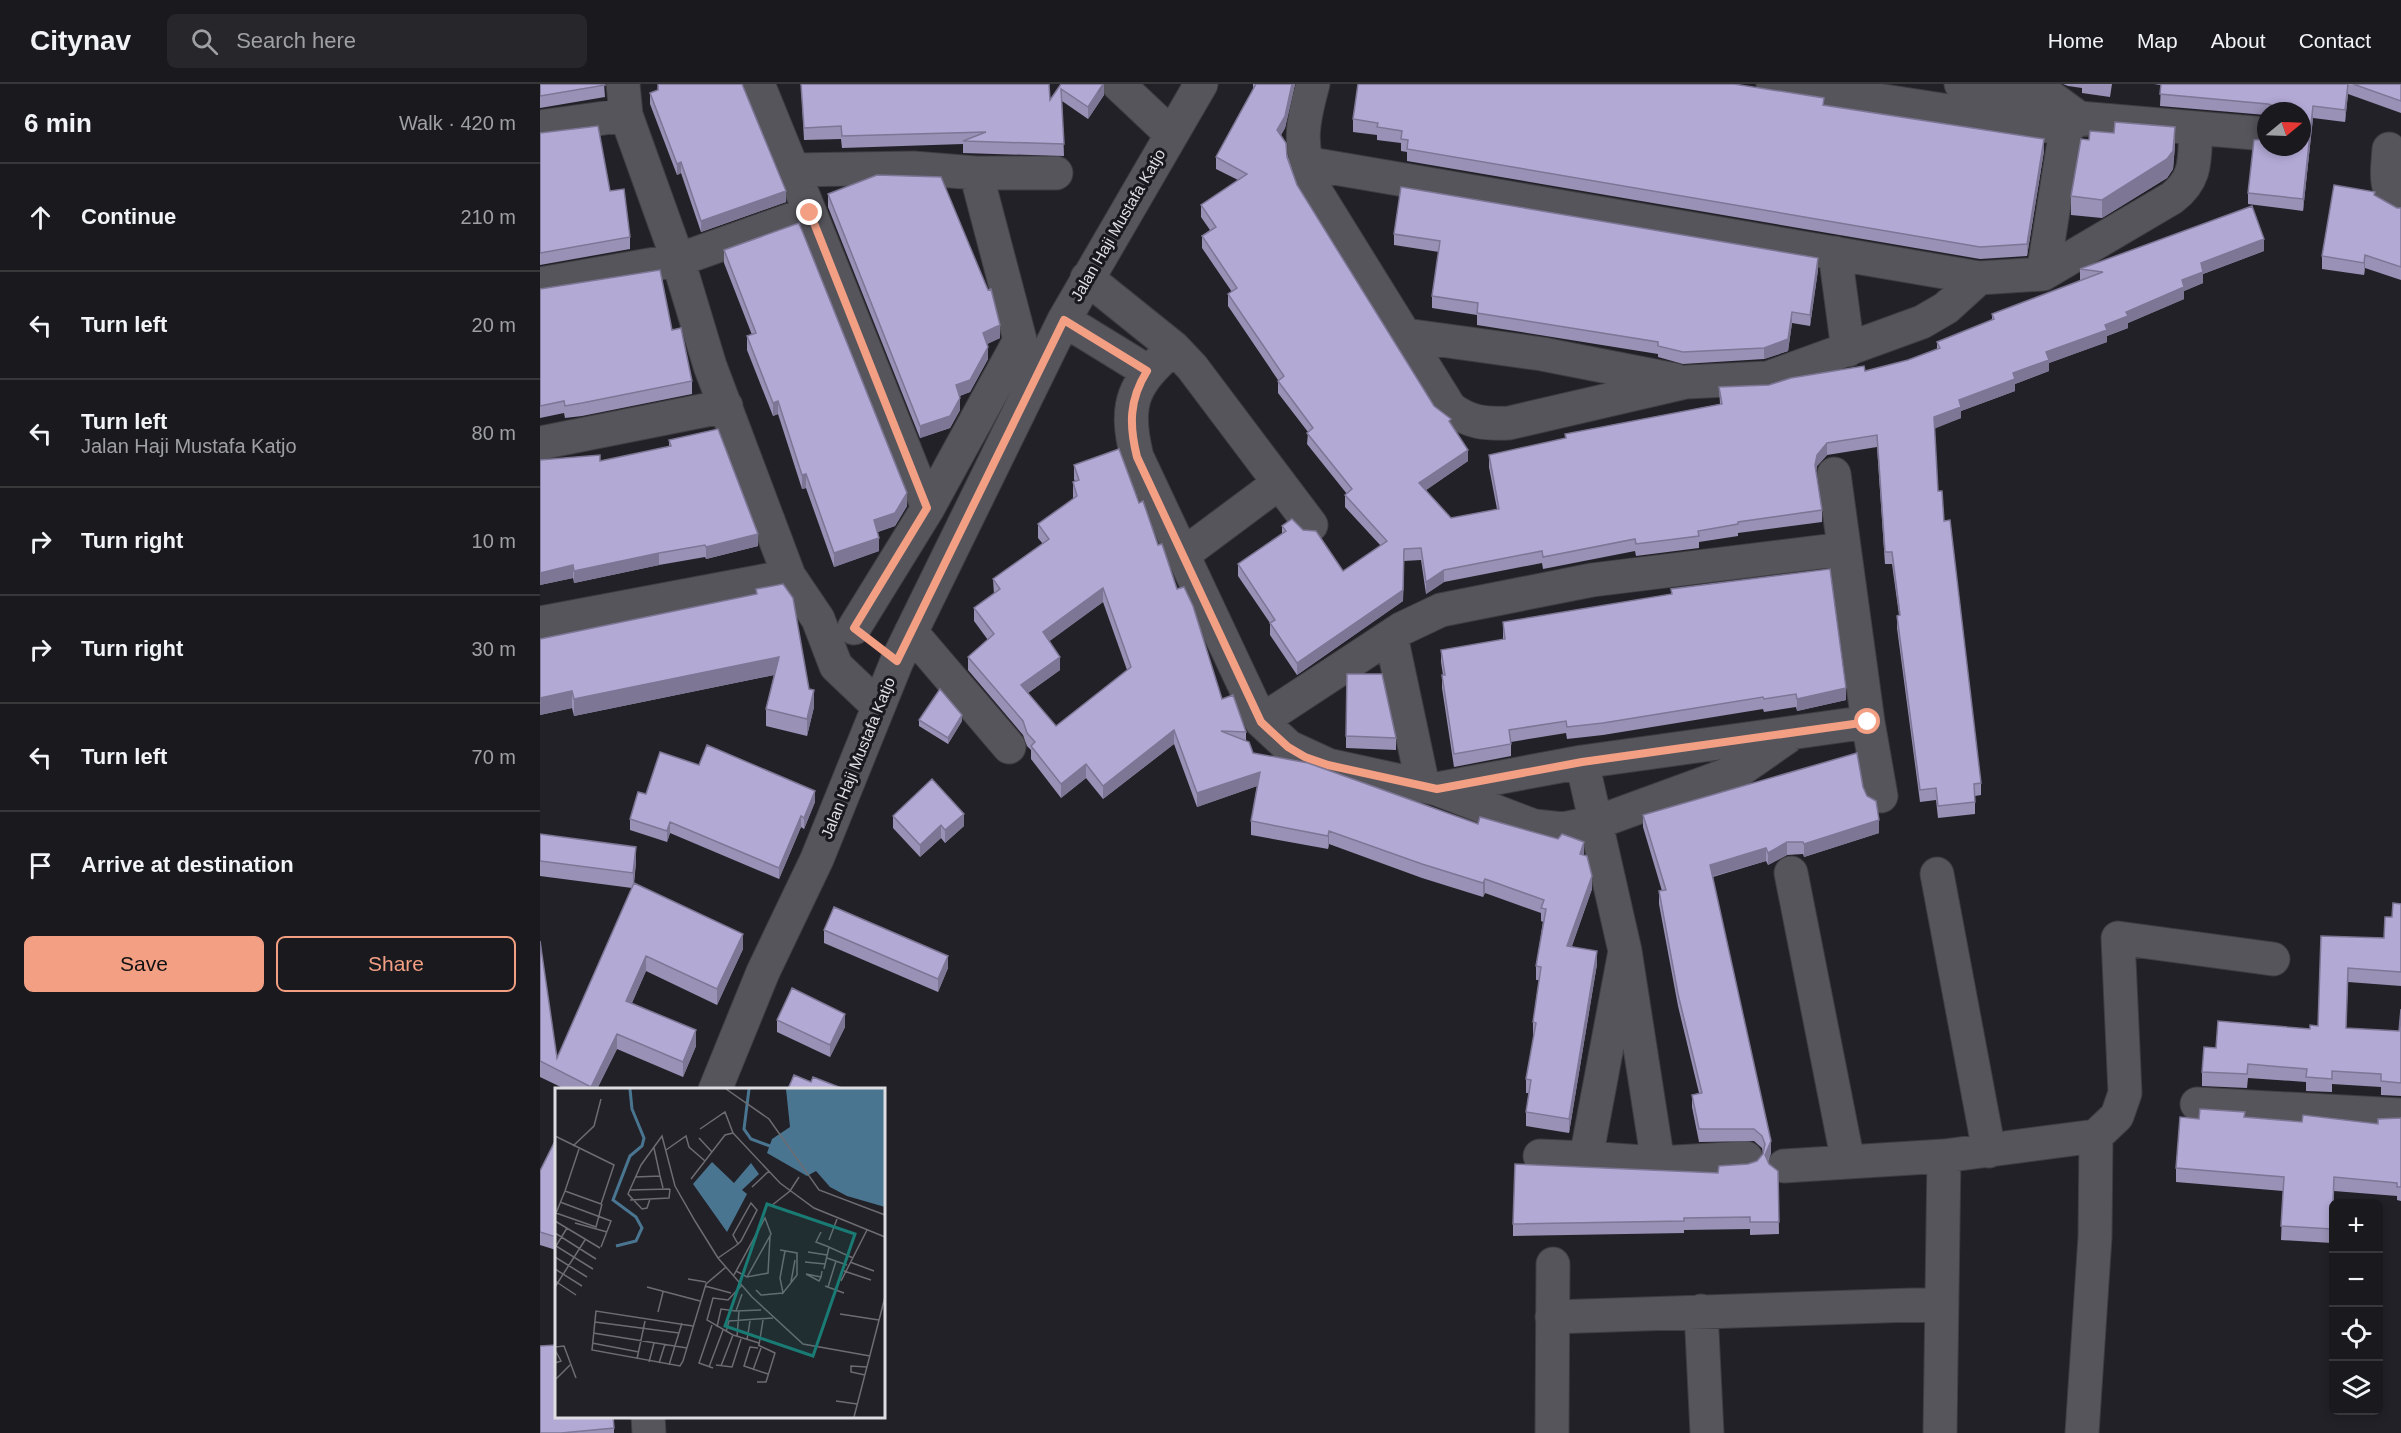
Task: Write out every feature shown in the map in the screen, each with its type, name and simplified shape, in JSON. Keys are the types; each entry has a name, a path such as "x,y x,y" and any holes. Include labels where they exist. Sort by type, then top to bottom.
{"street":[{"path":"758,84 927,508"},
{"path":"1118,84 1171,134"},
{"name":"Jalan Haji Mustafa Katjo","path":"715,1088 763,972 817,859 878,706 911,632 1064,320 1201,84"},
{"path":"1313,84 1301,137 1305,163 1313,187 1450,408 1466,420 1483,424 1541,417 1686,382 1768,378 1923,322 1946,308 1979,278"},
{"path":"1773,84 2072,124 2196,128 2257,133"},
{"path":"1961,84 2053,99 2072,124 2043,274"},
{"path":"540,127 625,100 710,366 786,566 818,619 836,666 878,706"},
{"path":"1305,163 1979,278 2043,274 2181,191 2189,183 2193,168 2196,128"},
{"path":"2389,149 2388,187 2392,195 2401,201"},
{"path":"793,170 913,168 976,173 1056,173"},
{"path":"854,628 927,508 1019,344 1021,336 976,173"},
{"path":"540,284 678,260 810,213"},
{"path":"1835,253 1848,350"},
{"path":"1087,278 1174,348 1192,367 1311,525"},
{"path":"1064,320 1147,371"},
{"path":"1405,335 1542,354 1686,382"},
{"path":"1174,348 1147,371 1137,388 1131,412 1131,433 1137,457 1181,556 1261,722 1288,747 1305,757 1328,765 1430,788 1534,826 1563,829 1598,822 1740,770 1793,733"},
{"path":"540,443 726,406"},
{"path":"1834,474 1868,722 1881,796"},
{"path":"1181,556 1279,483"},
{"path":"1261,722 1391,636 1422,617 1441,610 1592,580 1844,549"},
{"path":"540,602 786,566"},
{"path":"540,623 786,566"},
{"path":"818,619 854,628 897,661"},
{"path":"911,632 1009,747"},
{"path":"1391,636 1430,788"},
{"path":"1430,788 1582,762 1868,722"},
{"path":"1582,762 1598,822 1625,951 1658,1163"},
{"path":"1791,873 1848,1162"},
{"path":"1937,874 1989,1150"},
{"path":"1784,1166 1944,1156 2096,1136 2117,1116 2125,1093 2118,938 2273,959"},
{"path":"1586,1158 1593,1136 1625,951"},
{"path":"2197,1104 2401,1115"},
{"path":"2082,1433 2095,1237 2096,1136"},
{"path":"1540,1156 1658,1163 1746,1158"},
{"path":"1940,1433 1944,1156"},
{"path":"1552,1433 1553,1264"},
{"path":"1552,1317 1942,1304"},
{"path":"1701,1311 1707,1433"},
{"path":"648,1418 649,1433"}],"building":[{"path":"540,84 604,84 605,85 540,96"},
{"path":"658,84 742,84 786,191 701,221 681,162 677,164 650,93 658,90"},
{"path":"801,84 1049,84 1050,100 1061,84 1103,84 1088,107 1061,89 1064,144 963,141 986,132 842,136 841,126 804,128"},
{"path":"1256,84 1292,84 1285,116 1277,130 1286,143 1287,157 1297,185 1434,406 1451,419 1449,421 1468,450 1419,483 1451,518 1499,509 1489,455 1566,438 1565,434 1722,404 1719,387 1769,385 1791,378 1864,366 1865,371 1908,360 1940,348 1937,342 1994,319 1992,314 2103,272 2080,269 2252,206 2264,239 2201,263 2203,272 2182,280 2184,287 2126,312 2128,316 2105,325 2107,330 2046,352 2049,360 2013,373 2015,379 1959,400 1961,407 1934,417 1938,491 1942,491 1944,521 1950,520 1981,783 1974,784 1975,802 1938,806 1936,788 1920,790 1897,616 1900,615 1892,552 1885,552 1877,435 1827,443 1817,455 1815,465 1822,510 1738,522 1738,524 1698,531 1699,536 1636,544 1635,539 1543,557 1542,551 1444,570 1426,582 1421,548 1404,549 1403,590 1297,663 1270,623 1275,620 1238,564 1286,531 1282,526 1292,519 1303,530 1316,531 1343,571 1387,541 1345,495 1352,489 1307,433 1313,428 1278,381 1284,376 1228,294 1237,288 1202,236 1216,227 1201,205 1247,174 1216,157"},
{"path":"1358,84 1734,84 1824,98 1823,105 2044,139 2027,244 1980,247 1407,149 1408,140 1401,139 1402,131 1377,127 1378,123 1353,119"},
{"path":"2161,84 2348,84 2345,110 2313,106 2311,125 2311,102 2257,103 2160,94"},
{"path":"2353,84 2401,84 2401,101"},
{"path":"2115,122 2175,127 2173,151 2167,159 2102,200 2071,196 2081,139 2089,140 2090,131 2114,133"},
{"path":"598,126 610,191 624,189 630,237 540,253 540,133"},
{"path":"2254,140 2257,140 2257,156 2308,156 2303,199 2248,193"},
{"path":"877,175 941,177 988,290 991,289 1000,325 983,333 988,347 970,380 956,385 960,398 950,416 920,426 828,194"},
{"path":"2334,185 2375,192 2374,195 2401,208 2401,267 2365,255 2364,263 2322,256"},
{"path":"1401,187 1818,258 1810,315 1792,312 1788,339 1764,348 1683,352 1658,346 1658,342 1477,313 1478,303 1432,296 1440,241 1394,234"},
{"path":"799,223 907,493 895,513 874,520 879,538 834,553 806,474 802,475 778,401 773,403 747,336 756,333 724,250"},
{"path":"660,270 672,330 681,328 692,381 565,406 564,401 540,406 540,289"},
{"path":"718,429 758,534 706,547 705,545 659,553 574,571 573,565 540,573 540,460 600,455 600,461 671,446 669,440"},
{"path":"1119,449 1139,503 1143,501 1158,545 1162,544 1177,589 1184,587 1193,606 1222,699 1233,695 1246,732 1221,731 1249,742 1253,753 1308,763 1478,824 1480,817 1558,839 1562,834 1584,842 1580,854 1587,856 1592,876 1567,946 1597,951 1569,1119 1526,1112 1531,1080 1526,1079 1536,1023 1533,1022 1541,967 1536,966 1546,909 1541,908 1544,900 1485,879 1483,883 1422,864 1329,831 1328,836 1251,821 1260,772 1197,793 1174,730 1103,786 1086,764 1061,784 1031,746 1035,742 1027,733 1023,721 968,657 994,634 974,608 1000,589 993,579 1049,539 1038,524 1077,496 1073,482 1079,480 1074,465","holes":["1103,588 1131,667 1056,726 1021,685 1060,657 1043,632"]},
{"path":"1830,569 1846,688 1797,699 1796,694 1764,699 1763,697 1603,723 1567,727 1566,721 1509,730 1511,744 1454,754 1442,675 1445,675 1441,650 1505,639 1503,622 1672,594 1671,589"},
{"path":"783,584 793,598 809,689 814,690 807,719 766,709 779,657 574,699 572,691 540,698 540,639 757,594 756,589"},
{"path":"1347,674 1382,674 1396,738 1346,736"},
{"path":"940,689 962,715 948,738 919,720"},
{"path":"707,745 815,791 804,818 801,816 779,868 670,822 667,831 630,819 638,792 646,794 660,752 699,765"},
{"path":"1857,753 1863,787 1867,796 1876,801 1879,820 1804,844 1803,842 1787,842 1768,853 1766,848 1710,865 1771,1141 1765,1155 1769,1164 1778,1171 1779,1222 1750,1222 1750,1217 1684,1218 1684,1221 1513,1224 1515,1164 1718,1173 1719,1166 1748,1164 1757,1161 1763,1154 1765,1144 1762,1136 1754,1129 1699,1129 1692,1095 1702,1093 1678,994 1659,891 1666,890 1643,815"},
{"path":"932,779 964,814 945,830 941,825 920,845 893,816"},
{"path":"540,834 636,847 633,873 540,861"},
{"path":"634,883 743,934 717,989 646,956 626,1001 696,1030 683,1062 617,1034 591,1087 540,1061 540,941 557,1058"},
{"path":"2393,903 2401,904 2401,972 2348,968 2346,1028 2399,1031 2401,1009 2401,1083 2381,1081 2381,1074 2332,1071 2332,1079 2306,1077 2307,1069 2248,1064 2247,1074 2202,1072 2204,1047 2216,1048 2218,1021 2310,1029 2310,1025 2318,1026 2321,936 2384,938 2385,917 2392,917"},
{"path":"834,907 948,956 938,979 824,930"},
{"path":"792,988 845,1014 830,1045 777,1020"},
{"path":"794,1075 811,1082 813,1077 841,1088 788,1088"},
{"path":"2200,1109 2245,1112 2244,1117 2302,1122 2303,1115 2378,1124 2378,1119 2401,1118 2401,1187 2397,1187 2397,1183 2334,1177 2333,1199 2329,1199 2329,1229 2281,1226 2284,1177 2176,1168 2180,1117 2199,1119"},
{"path":"555,1144 555,1237 540,1232 540,1171"},
{"path":"555,1345 555,1418 613,1418 614,1428 540,1433 540,1346"}],"route":[{"path":"810,213 927,508 854,628 897,661 1064,320 1147,371 1137,388 1131,412 1131,433 1137,457 1181,556 1261,722 1288,747 1305,757 1328,765 1437,789 1582,762 1868,722"}]}
